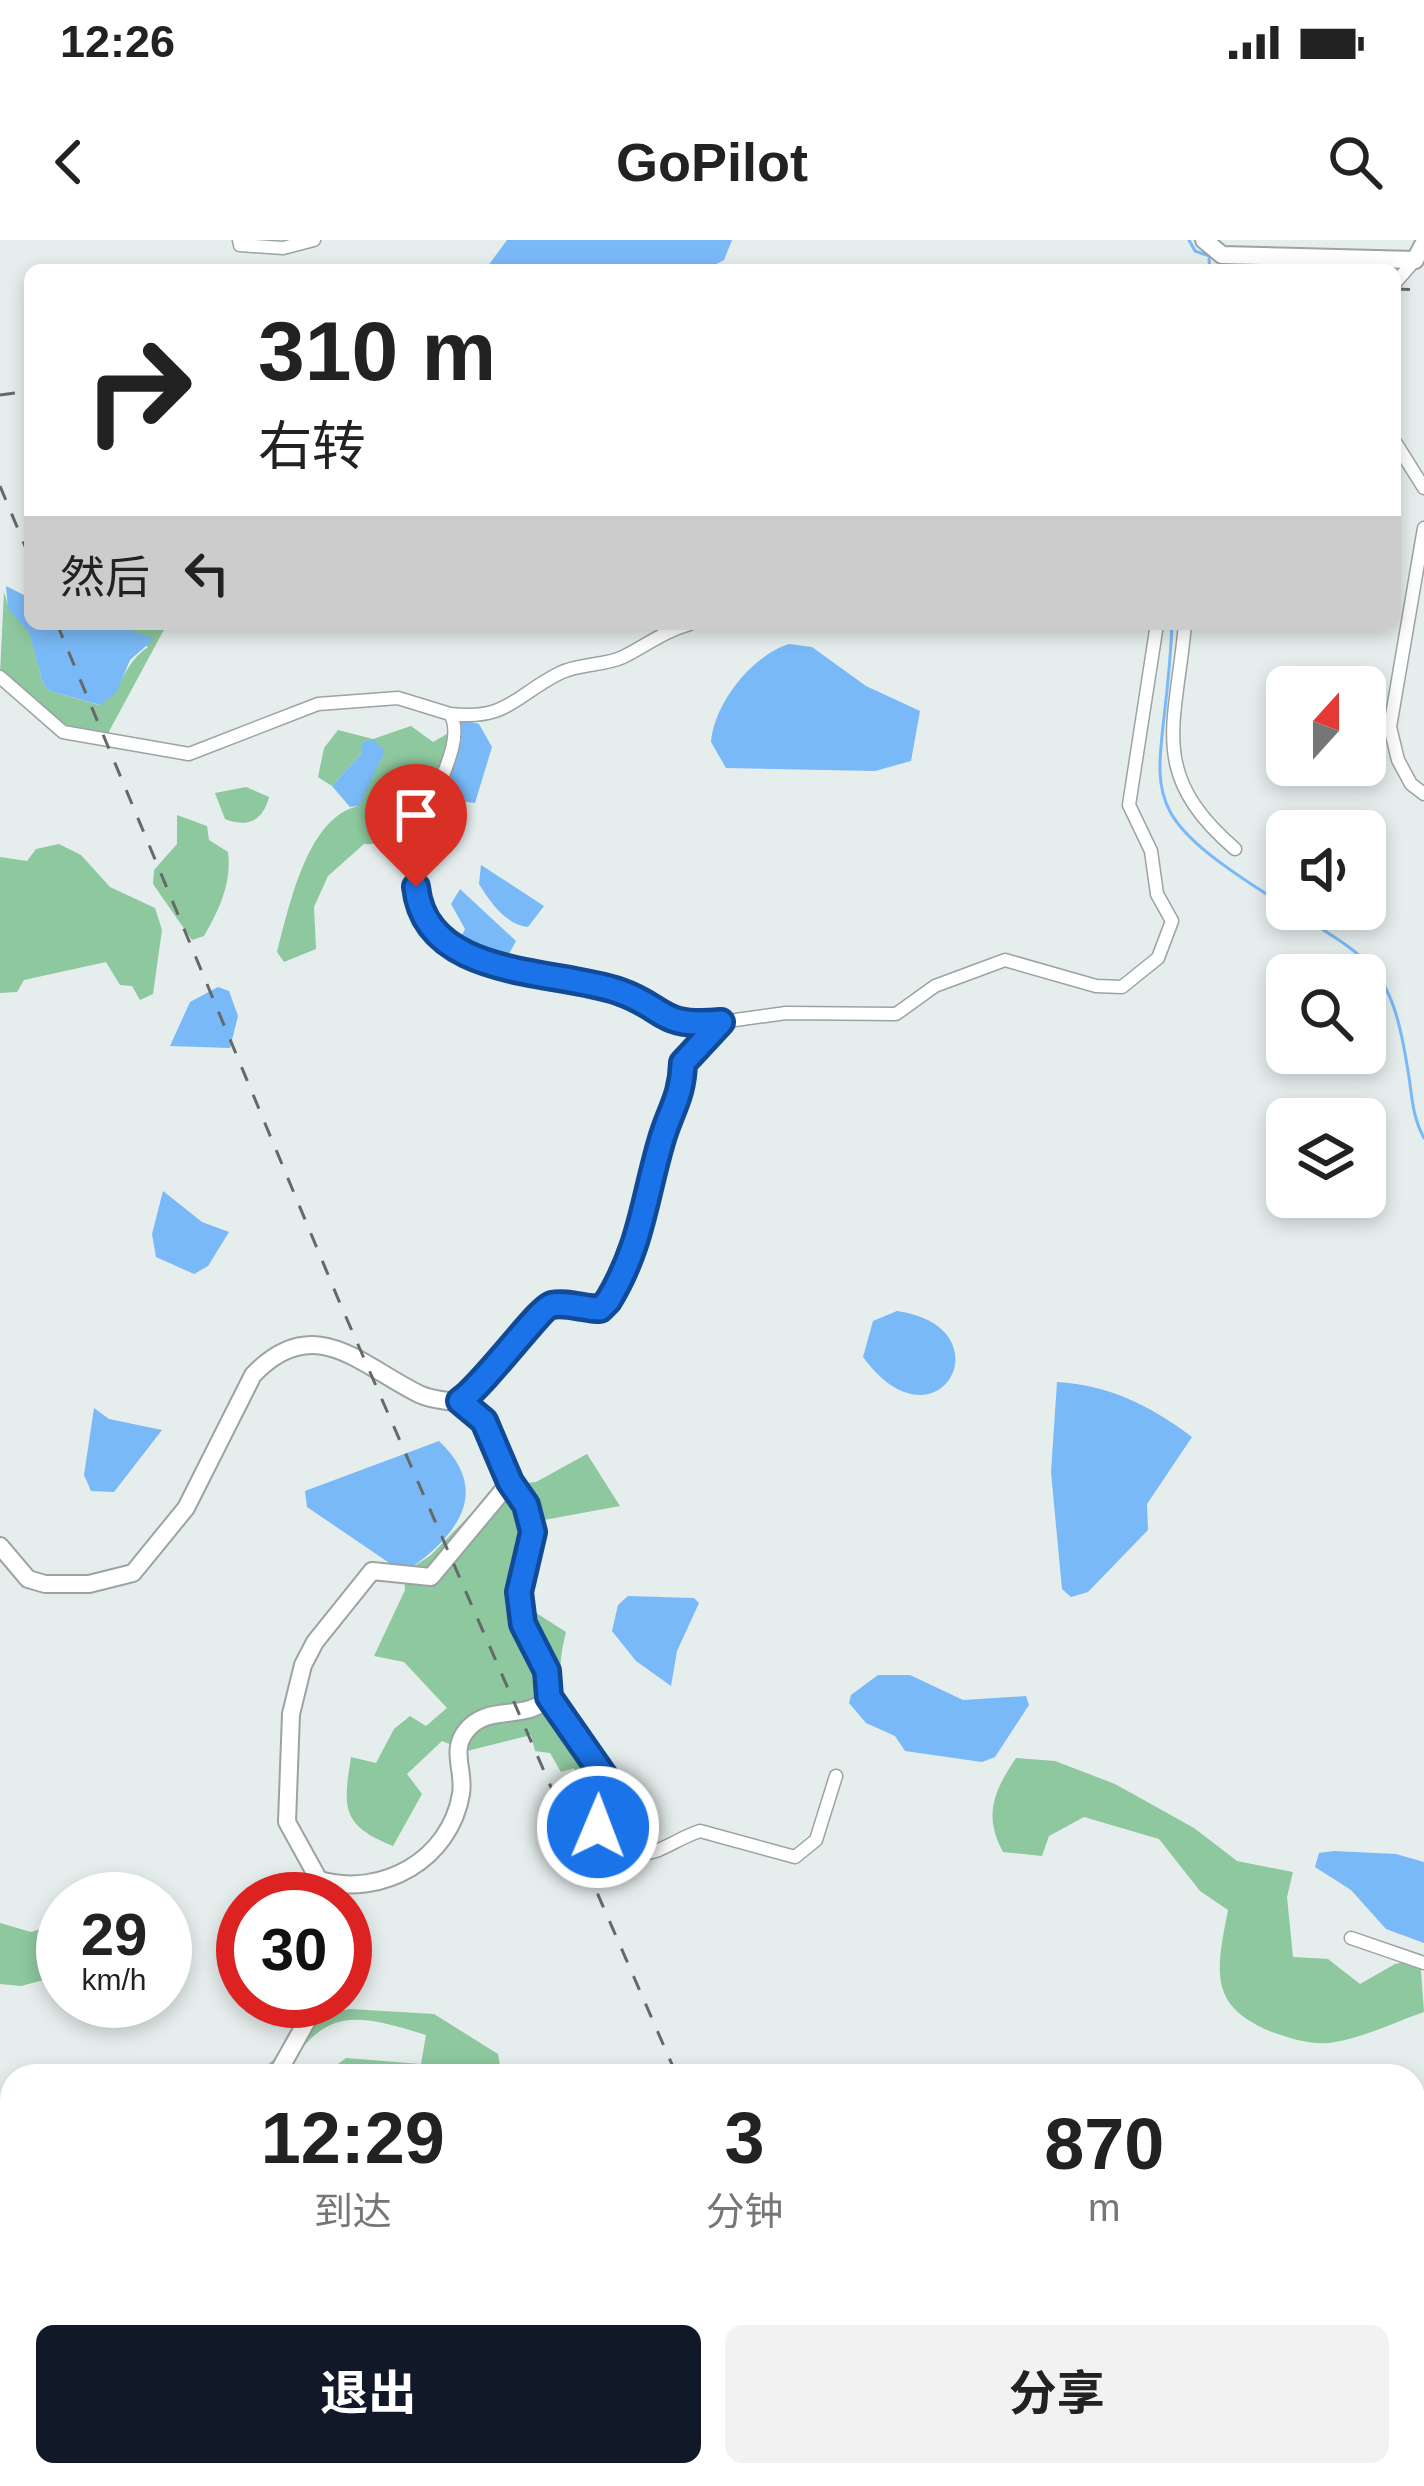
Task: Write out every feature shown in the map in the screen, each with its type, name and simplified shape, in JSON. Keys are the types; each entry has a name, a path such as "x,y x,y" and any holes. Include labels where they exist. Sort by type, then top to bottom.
{"street":[{"path":"239,240 240,245 283,248 314,240"},
{"path":"1204,240 1222,255 1414,260"},
{"path":"1401,276 1424,242"},
{"path":"1401,452 1424,488"},
{"path":"1424,528 1390,727 1398,760 1411,784 1424,794"},
{"path":"0,677 73,736 189,754 318,704 398,698 450,714 499,712 554,675 587,663 620,659 668,630"},
{"path":"450,714 454,730 416,870 418,904 434,928 492,967 616,990 676,1024 786,1013 896,1014 935,986 1005,960 1096,986 1122,987 1147,970 1165,947 1172,921 1157,895 1151,851 1129,805 1156,630"},
{"path":"1184,630 1172,758 1177,780 1208,826 1235,849"},
{"path":"460,1401 494,1371 542,1310 559,1304 600,1309 608,1301 641,1237 662,1135 685,1084 683,1063 721,1022"},
{"path":"0,1546 28,1580 45,1584 89,1584 133,1573 186,1508 239,1394 267,1360 296,1348 328,1344 421,1395 473,1407 495,1439 510,1482 532,1520 519,1606 550,1679 549,1697 604,1776 598,1827 603,1839 631,1852 667,1851 700,1831 795,1857 816,1840 836,1775"},
{"path":"311,1872 287,1822 291,1714 303,1665 372,1571 431,1577 510,1482"},
{"path":"372,1879 426,1861 451,1827 461,1793 458,1743 467,1728 497,1713 531,1711 549,1697"},
{"path":"1351,1937 1378,1951 1424,1963"},
{"path":"282,2064 303,2028"}],"green space":[{"path":"4,592 9,609 29,631 43,683 50,691 99,705 148,647 123,630 164,630 106,737 66,726 0,674"},
{"path":"411,726 433,742 454,730 424,802 398,833 382,842 364,844 328,876 314,907 316,949 284,962 277,952 313,845 341,813 359,806 362,753 332,786 318,777 324,748 338,730 373,739"},
{"path":"246,787 269,797 263,812 247,822 225,819 215,793"},
{"path":"177,815 207,826 209,840 228,852 228,875 219,906 204,936 192,940 153,884 154,870 177,844"},
{"path":"59,844 81,855 110,887 155,908 162,930 153,994 140,1000 132,986 120,985 106,962 24,980 17,992 0,993 0,857 27,861 36,849"},
{"path":"587,1454 620,1506 544,1520 530,1609 566,1632 562,1690 569,1710 602,1754 612,1794 588,1805 571,1799 583,1789 574,1768 561,1772 550,1753 535,1751 531,1735 467,1751 442,1741 407,1774 422,1794 393,1846 376,1838 350,1813 351,1757 376,1763 394,1729 410,1716 426,1726 447,1708 404,1662 374,1656 405,1590 404,1573 431,1555 498,1486 536,1482"},
{"path":"1016,1758 1055,1761 1115,1784 1194,1828 1237,1861 1293,1872 1287,1897 1293,1957 1328,1959 1360,1984 1395,1964 1420,1958 1424,2012 1327,2043 1295,2039 1251,2022 1236,2011 1222,1984 1228,1910 1200,1891 1159,1839 1084,1817 1049,1836 1042,1856 1003,1852 994,1826 994,1804"},
{"path":"0,1923 36,1930 36,1982 0,1984"},
{"path":"372,2010 434,2014 498,2054 500,2064 421,2064 426,2035 372,2021"},
{"path":"298,2028 324,2028 291,2064 268,2064"},
{"path":"346,2058 421,2064 338,2064"}],"water":[{"path":"507,240 732,240 724,260 716,264 489,264"},
{"path":"6,586 24,595 24,627 8,609"},
{"path":"130,630 154,639 130,660 116,693 100,705 50,691 43,683 29,632"},
{"path":"789,644 812,647 866,686 920,711 911,761 875,771 726,768 711,742 719,712 748,670"},
{"path":"464,720 479,724 492,747 475,803 437,798 454,730"},
{"path":"373,739 385,751 359,806 350,807 332,786 362,753 362,743"},
{"path":"481,865 544,906 528,927 506,917 488,898 479,884"},
{"path":"460,889 516,941 505,961 496,963 459,941 465,929 451,904"},
{"path":"218,987 229,991 238,1016 230,1048 170,1046 190,1002"},
{"path":"163,1191 202,1222 229,1232 208,1266 194,1274 156,1257 152,1234"},
{"path":"897,1311 931,1322 950,1339 955,1359 950,1378 936,1391 915,1395 890,1385 863,1357 873,1321"},
{"path":"1057,1382 1129,1399 1192,1437 1147,1504 1148,1530 1088,1592 1071,1597 1062,1589 1051,1472"},
{"path":"94,1408 109,1419 162,1430 114,1492 91,1491 84,1475"},
{"path":"439,1441 456,1460 464,1479 461,1514 438,1545 404,1573 307,1507 305,1491"},
{"path":"628,1596 694,1598 699,1603 677,1651 671,1686 636,1661 612,1631 618,1605"},
{"path":"878,1675 910,1675 963,1700 1026,1696 1029,1705 995,1757 982,1762 905,1751 895,1736 866,1723 849,1703 851,1695"},
{"path":"1319,1853 1396,1854 1424,1862 1424,1943 1386,1929 1351,1890 1315,1867"}],"waterway":[{"path":"1189,240 1195,251 1215,258"},
{"path":"1209,259 1209,264"},
{"path":"1172,630 1160,763 1162,791 1173,817 1195,842 1266,893"},
{"path":"1323,930 1358,955 1384,986 1401,1032 1414,1111 1424,1138"}],"railway":[{"path":"1401,289 1424,290"},
{"path":"0,395 24,392"},
{"path":"0,486 24,544"},
{"path":"59,630 339,1301 672,2064"}],"route":[{"path":"416,887 418,904 434,928 492,967 616,990 676,1024 721,1022 683,1063 685,1084 662,1135 641,1237 608,1301 600,1309 559,1304 542,1310 494,1371 460,1401 473,1407 495,1439 510,1482 532,1520 519,1606 550,1679 549,1697 604,1776 598,1827"}]}
